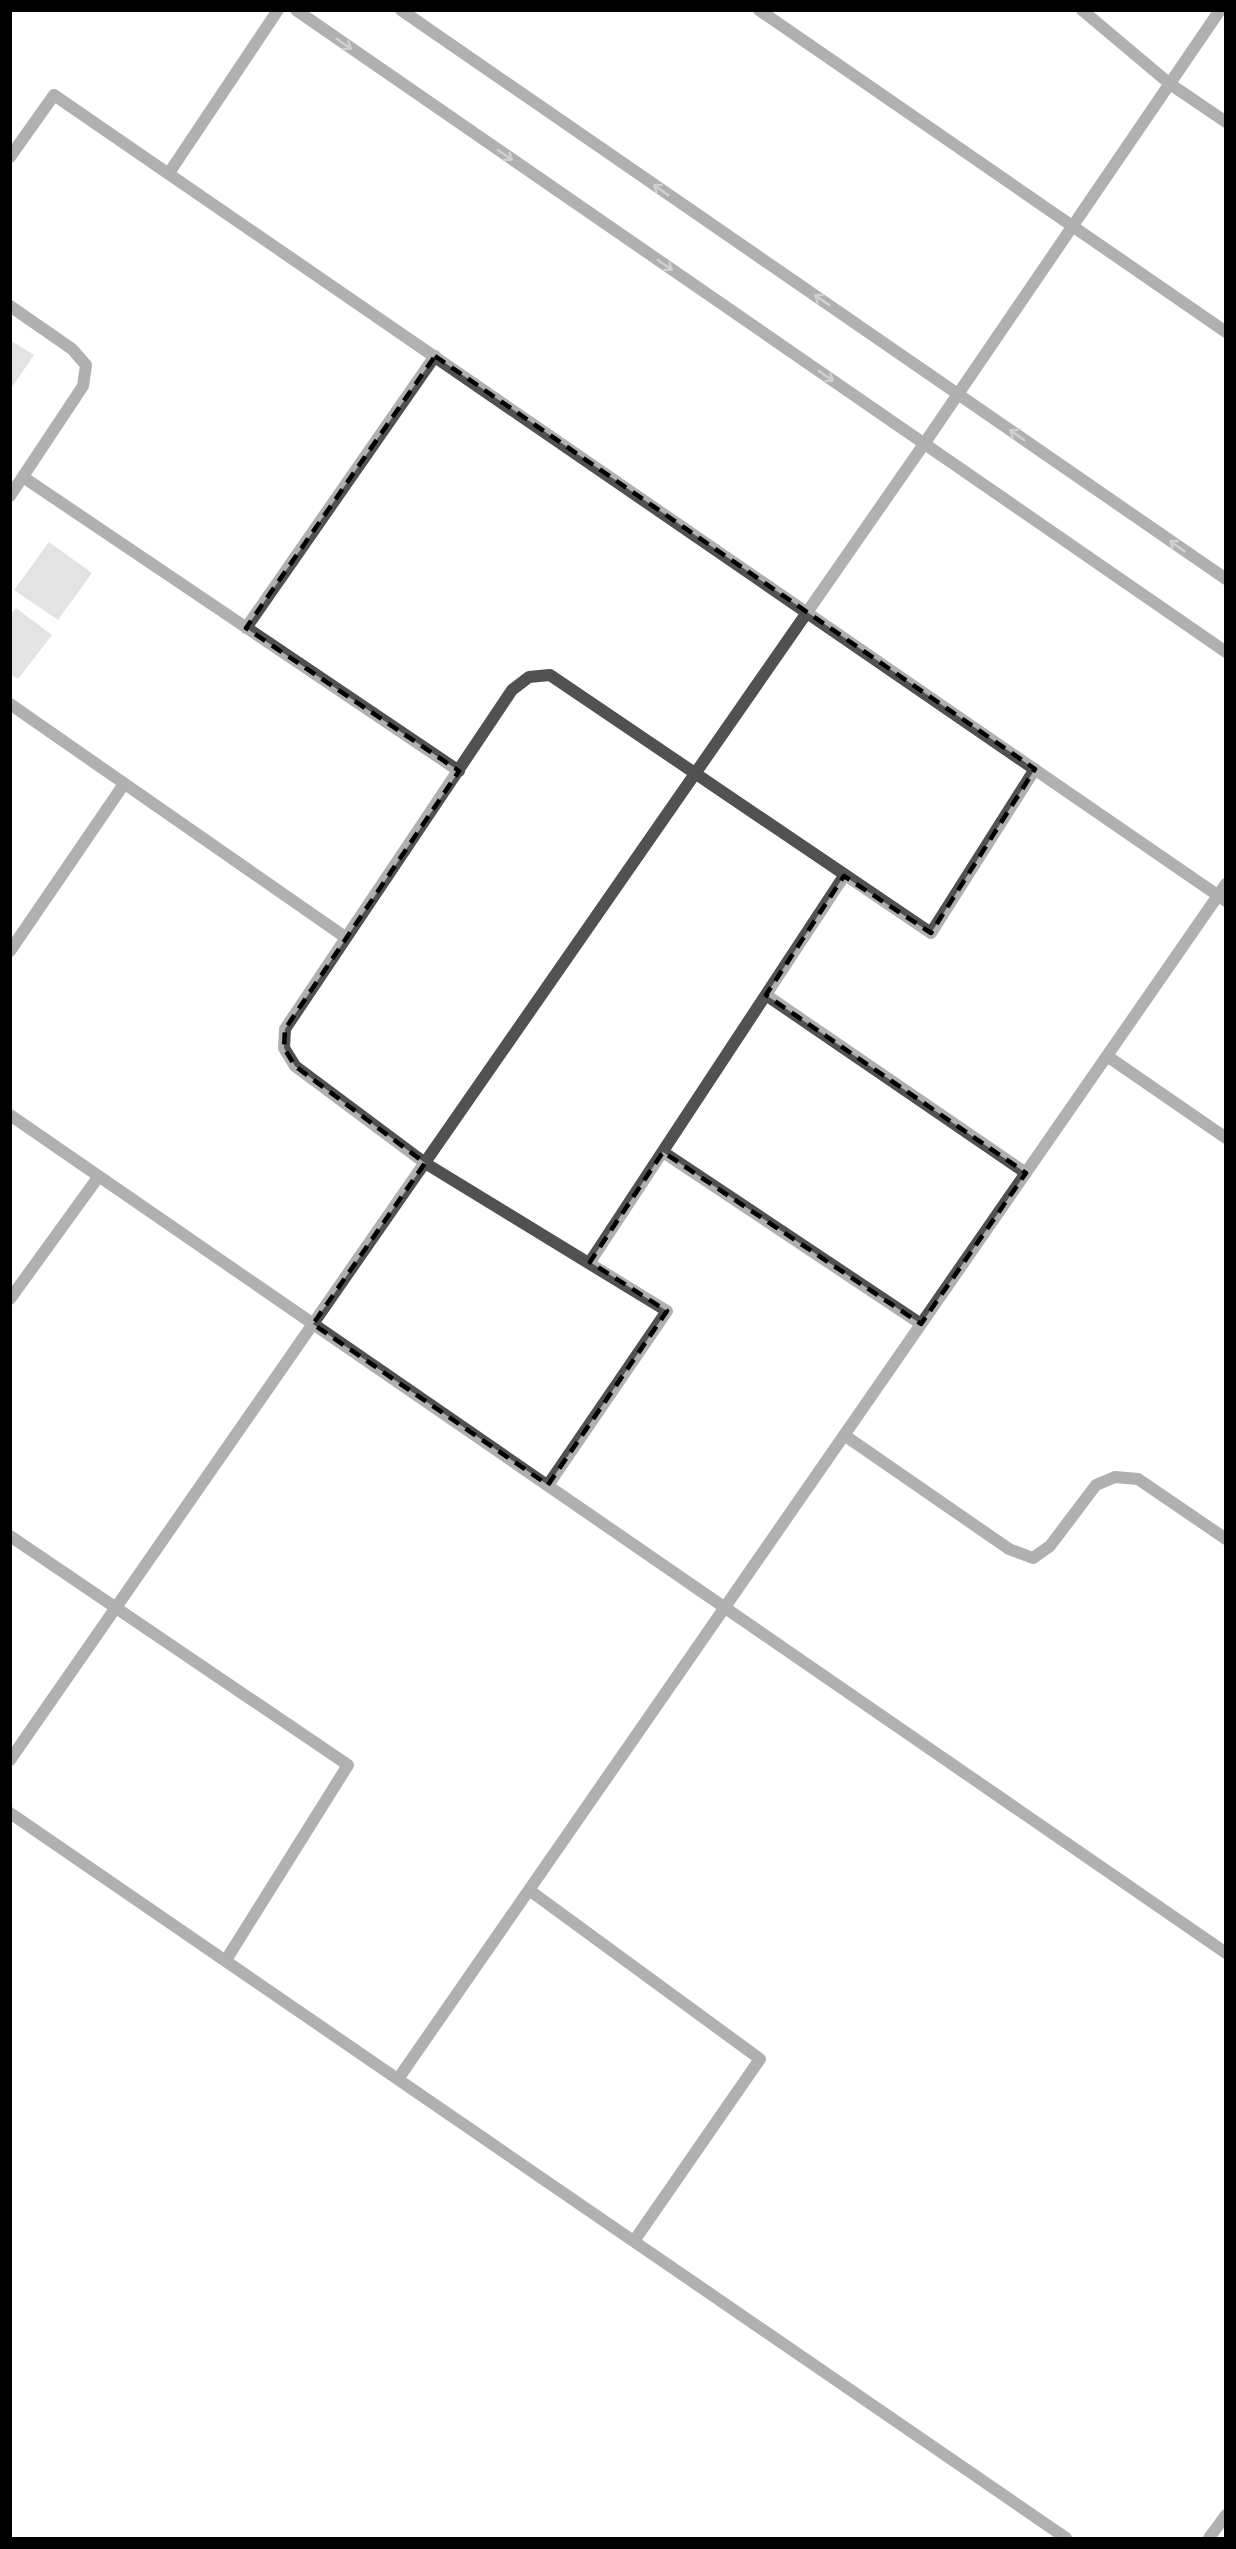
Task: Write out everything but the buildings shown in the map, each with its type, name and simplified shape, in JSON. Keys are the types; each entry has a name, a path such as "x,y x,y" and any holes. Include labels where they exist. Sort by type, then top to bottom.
{"street":[{"path":"169,173 278,10"},
{"path":"296,10 1226,652"},
{"path":"401,10 1226,579"},
{"path":"759,10 1226,332"},
{"path":"1082,10 1170,84 1226,122"},
{"path":"10,1760 924,444 1220,10"},
{"path":"10,158 54,95 1222,898"},
{"path":"10,306 72,349 86,365 84,386 10,496"},
{"path":"246,628 435,356"},
{"path":"23,477 459,771"},
{"path":"548,1485 668,1311 425,1163 295,1066 284,1048 285,1029 512,690 529,677 550,675 694,775 931,933 1035,769"},
{"path":"10,704 345,937"},
{"path":"10,951 124,784"},
{"path":"590,1262 844,876"},
{"path":"398,2079 1107,1056 1222,898 1226,884"},
{"path":"766,995 1026,1173"},
{"path":"1107,1056 1226,1138"},
{"path":"10,1115 1226,1953"},
{"path":"663,1152 921,1324"},
{"path":"10,1299 99,1176"},
{"path":"844,1435 1009,1549 1033,1558 1050,1546 1096,1485 1115,1478 1138,1479 1226,1539"},
{"path":"10,1536 348,1765 226,1960"},
{"path":"10,1813 1066,2538"},
{"path":"529,1890 760,2059 634,2241"},
{"path":"1209,2538 1226,2515"}],"highlighted area":[{"path":"435,356 1035,769 931,933 844,876 766,995 1026,1173 921,1324 663,1152 590,1262 667,1311 548,1485 313,1324 425,1163 295,1066 284,1048 285,1029 459,771 246,628"}]}
